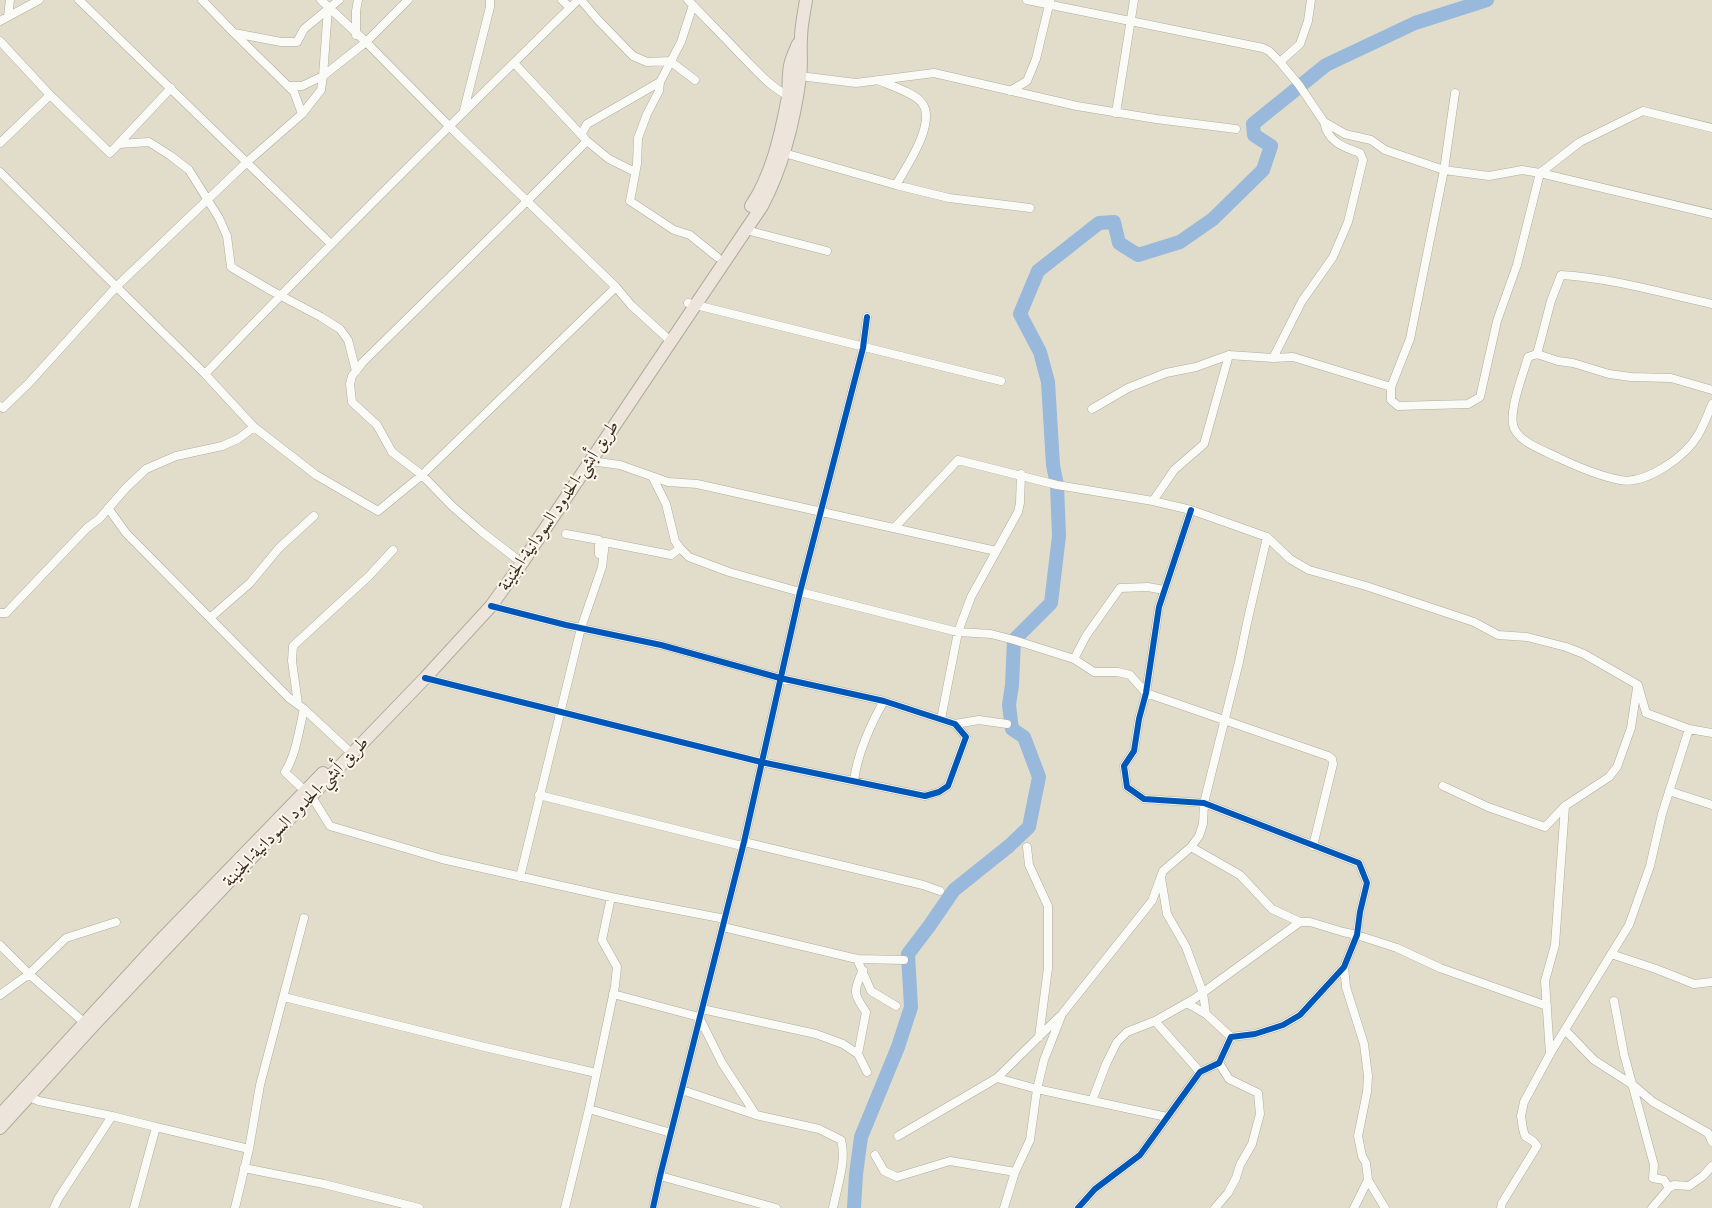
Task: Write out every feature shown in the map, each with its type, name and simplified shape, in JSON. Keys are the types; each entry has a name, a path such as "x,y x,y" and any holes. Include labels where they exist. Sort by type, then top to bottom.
{"highway":[{"path":"792,97 790,66 801,38 806,0"},
{"name":"طريق أبشي-الحدود السودانية-الجنينة","path":"0,1128 24,1095 88,1025 239,871 308,794 426,678 465,630 491,606 555,508 590,461 672,341 691,304 746,230 772,188 792,97 800,76 801,38"},
{"path":"555,508 666,337 691,304 717,257 754,202 781,153"},
{"path":"308,794 347,749 465,630 484,603 519,561"},
{"path":"0,1115 24,1095"}],"street":[{"path":"8,16 10,0"},
{"path":"0,20 39,0"},
{"path":"79,0 331,244"},
{"path":"202,0 294,92 302,114"},
{"path":"321,0 366,42 448,126 616,286 631,305 666,337"},
{"path":"234,33 281,42 297,42 304,29 338,0"},
{"path":"356,34 358,0"},
{"path":"288,86 302,86 323,76 366,42 408,0"},
{"path":"464,111 490,7 490,0"},
{"path":"562,0 570,8"},
{"path":"206,374 448,126 580,0 632,56 647,62 670,61 695,80"},
{"path":"1027,0 1050,2 1132,22 1263,48 1280,62 1299,85 1324,122 1326,130 1338,145 1360,153 1363,160 1348,222 1333,256 1302,301 1273,358"},
{"path":"1116,113 1134,0"},
{"path":"1280,62 1300,44 1308,21 1311,0"},
{"path":"1010,90 1027,81 1036,59 1050,2"},
{"path":"690,3 680,42 660,82 659,91 647,114 638,138 637,164 630,201 674,230 690,235 717,257"},
{"path":"690,3 757,73 792,97"},
{"path":"0,406 2,408 28,384 117,286 247,162 302,114 321,90 328,8"},
{"path":"0,41 50,95 110,154 171,88"},
{"path":"514,63 584,138 609,159 635,172"},
{"path":"800,76 856,83 934,73 1077,106 1236,129"},
{"path":"877,79 915,97 923,104 927,116 920,140 896,185"},
{"path":"519,561 452,506 422,475 392,452 377,425 352,402 350,384 363,362 527,201 584,138 587,124 660,82"},
{"path":"1455,93 1444,170 1410,339 1391,387 1391,400 1398,406 1468,404 1480,396 1497,321 1517,265 1540,173 1580,142 1643,111 1712,128"},
{"path":"0,143 50,95"},
{"path":"1324,122 1345,134 1371,140 1385,150 1444,170 1489,176 1522,170 1712,214"},
{"path":"119,144 149,142 172,156 189,170 219,218 227,236 231,267 340,329 348,340 356,371"},
{"path":"781,153 949,198 1030,208"},
{"path":"0,172 206,374 254,426 316,475 378,511 422,475 616,286"},
{"path":"746,230 827,251"},
{"path":"1537,354 1551,300 1561,275 1578,276 1638,287 1712,304"},
{"path":"691,304 1001,381"},
{"path":"653,1208 743,844 800,592 863,348 867,317"},
{"path":"1712,390 1671,378 1631,377 1609,374 1578,364 1558,362 1537,354 1528,357 1512,415 1515,430 1522,439 1589,471 1621,481 1649,476 1673,462 1698,436 1712,404"},
{"path":"1092,408 1128,388 1166,373 1196,367 1229,356 1293,357 1391,387"},
{"path":"1153,501 1174,470 1204,444 1229,356"},
{"path":"0,613 6,613 146,469 176,456 222,446 238,439 254,426"},
{"path":"896,527 958,460 1020,474 1057,485 1153,501 1191,510 1267,537 1290,559 1309,570 1366,586 1474,622 1498,635 1527,637 1566,647 1584,654 1638,686 1646,713 1689,729 1712,733"},
{"path":"590,461 620,465 668,482 697,484 896,527 996,551"},
{"path":"942,714 958,632 971,597 1018,512 1020,503 1020,474"},
{"path":"654,478 666,504 675,541 690,557 729,572 800,592 958,632 991,634 1074,659 1094,672 1118,672 1130,675 1146,693 1332,759 1333,764 1313,846"},
{"path":"108,508 126,533 289,698 347,749"},
{"path":"1187,1003 1206,1014 1231,1037 1255,1034 1282,1025 1300,1015 1344,967 1357,935 1367,883 1359,863 1204,803 1144,799 1127,787 1124,766 1134,751 1146,693 1159,607 1191,510"},
{"path":"210,618 250,583 279,548 314,516"},
{"path":"566,534 599,540 598,562 592,594"},
{"path":"898,1136 997,1078 1039,1037 1062,1014 1152,901 1163,872 1191,847 1199,836 1203,824 1204,803 1239,662 1267,537"},
{"path":"520,877 581,628 602,567 605,542 671,555 680,548"},
{"path":"393,550 369,576 293,646 292,661 301,707 293,759 286,772 308,794 330,826 442,859 611,897 725,919"},
{"path":"1074,659 1086,636 1120,588 1148,587 1164,590"},
{"path":"491,606 662,645 780,678 884,701 955,724 979,720 1007,724"},
{"path":"426,678 761,762 925,796 939,792 948,786 966,738 955,724"},
{"path":"1443,786 1488,807 1545,827 1565,806 1609,777 1617,767 1631,728 1638,686"},
{"path":"854,781 874,718 884,701"},
{"path":"1510,1208 1502,1206 1537,1146 1525,1136 1523,1130 1521,1116 1524,1102 1550,1054 1629,925 1648,874 1669,791 1689,729"},
{"path":"1669,791 1712,805"},
{"path":"539,795 923,885 940,891"},
{"path":"1550,1054 1544,981 1555,945 1565,806"},
{"path":"1027,847 1029,865 1048,906 1048,968 1039,1037"},
{"path":"1191,847 1240,875 1272,909 1300,922 1310,922 1397,948 1440,968 1547,1006"},
{"path":"1161,877 1167,914 1186,947 1203,993 1206,1014"},
{"path":"565,1208 589,1109 617,967 602,940 611,897"},
{"path":"235,1208 249,1148 260,1085 304,918"},
{"path":"0,996 29,974 66,938 116,922"},
{"path":"1092,1100 1117,1042 1127,1032 1155,1021 1203,993 1300,922"},
{"path":"723,927 857,959 904,960"},
{"path":"0,946 88,1025"},
{"path":"1611,954 1694,984 1712,982"},
{"path":"857,959 871,991 896,1006"},
{"path":"1344,967 1346,987 1364,1044 1368,1076 1367,1092 1358,1136 1362,1156 1366,1163 1368,1180 1385,1208"},
{"path":"858,1054 866,1012 856,998 857,984 863,970"},
{"path":"613,994 699,1017 722,1064 756,1115"},
{"path":"284,997 596,1073"},
{"path":"1614,1001 1624,1054 1642,1127 1654,1164 1653,1178 1664,1180 1668,1188"},
{"path":"702,1009 816,1034 843,1044 858,1054 867,1072"},
{"path":"1004,1208 1014,1172 1030,1140 1037,1089 1044,1060 1062,1014"},
{"path":"1155,1021 1200,1072"},
{"path":"1565,1030 1594,1060 1633,1085 1653,1102 1708,1133 1712,1142"},
{"path":"1078,1208 1095,1189 1140,1155 1200,1072 1219,1063 1231,1037"},
{"path":"1215,1208 1228,1193 1236,1178 1240,1165 1252,1144 1260,1114 1258,1093 1229,1079 1219,1063"},
{"path":"997,1078 1037,1089 1167,1117"},
{"path":"682,1090 756,1115 819,1129 841,1140 843,1147 842,1162 833,1208"},
{"path":"24,1095 39,1102 112,1116 249,1148"},
{"path":"589,1109 671,1133"},
{"path":"54,1208 58,1198 112,1116"},
{"path":"134,1208 156,1127"},
{"path":"875,1155 884,1171 897,1178 950,1161 1014,1172"},
{"path":"1652,1208 1668,1188 1674,1185 1689,1186 1703,1176 1712,1166"},
{"path":"244,1168 324,1184 419,1208"},
{"path":"660,1176 776,1208"},
{"path":"1354,1208 1368,1180"}],"waterway":[{"path":"854,1208 861,1137 898,1047 911,1007 908,954 954,890 1009,846 1029,827 1039,777 1024,737 1012,729 1009,705 1014,640 1051,603 1059,536 1057,485 1053,465 1048,382 1040,352 1020,314 1038,271 1099,223 1114,222 1119,243 1138,255 1180,242 1213,219 1263,170 1271,146 1254,135 1253,124 1326,65 1415,23 1487,0"}],"cycle path":[{"path":"653,1208 744,842 800,592 863,348 867,317"},
{"path":"1078,1208 1095,1189 1140,1155 1200,1072 1219,1063 1231,1037 1255,1034 1283,1025 1300,1015 1344,967 1357,935 1367,883 1359,863 1204,803 1144,799 1127,787 1124,766 1134,751 1139,719 1146,693 1159,607 1191,510"},
{"path":"425,678 761,762 925,796 939,792 948,786 966,737 955,724 884,701 780,678 661,645 566,625 491,606"}]}
